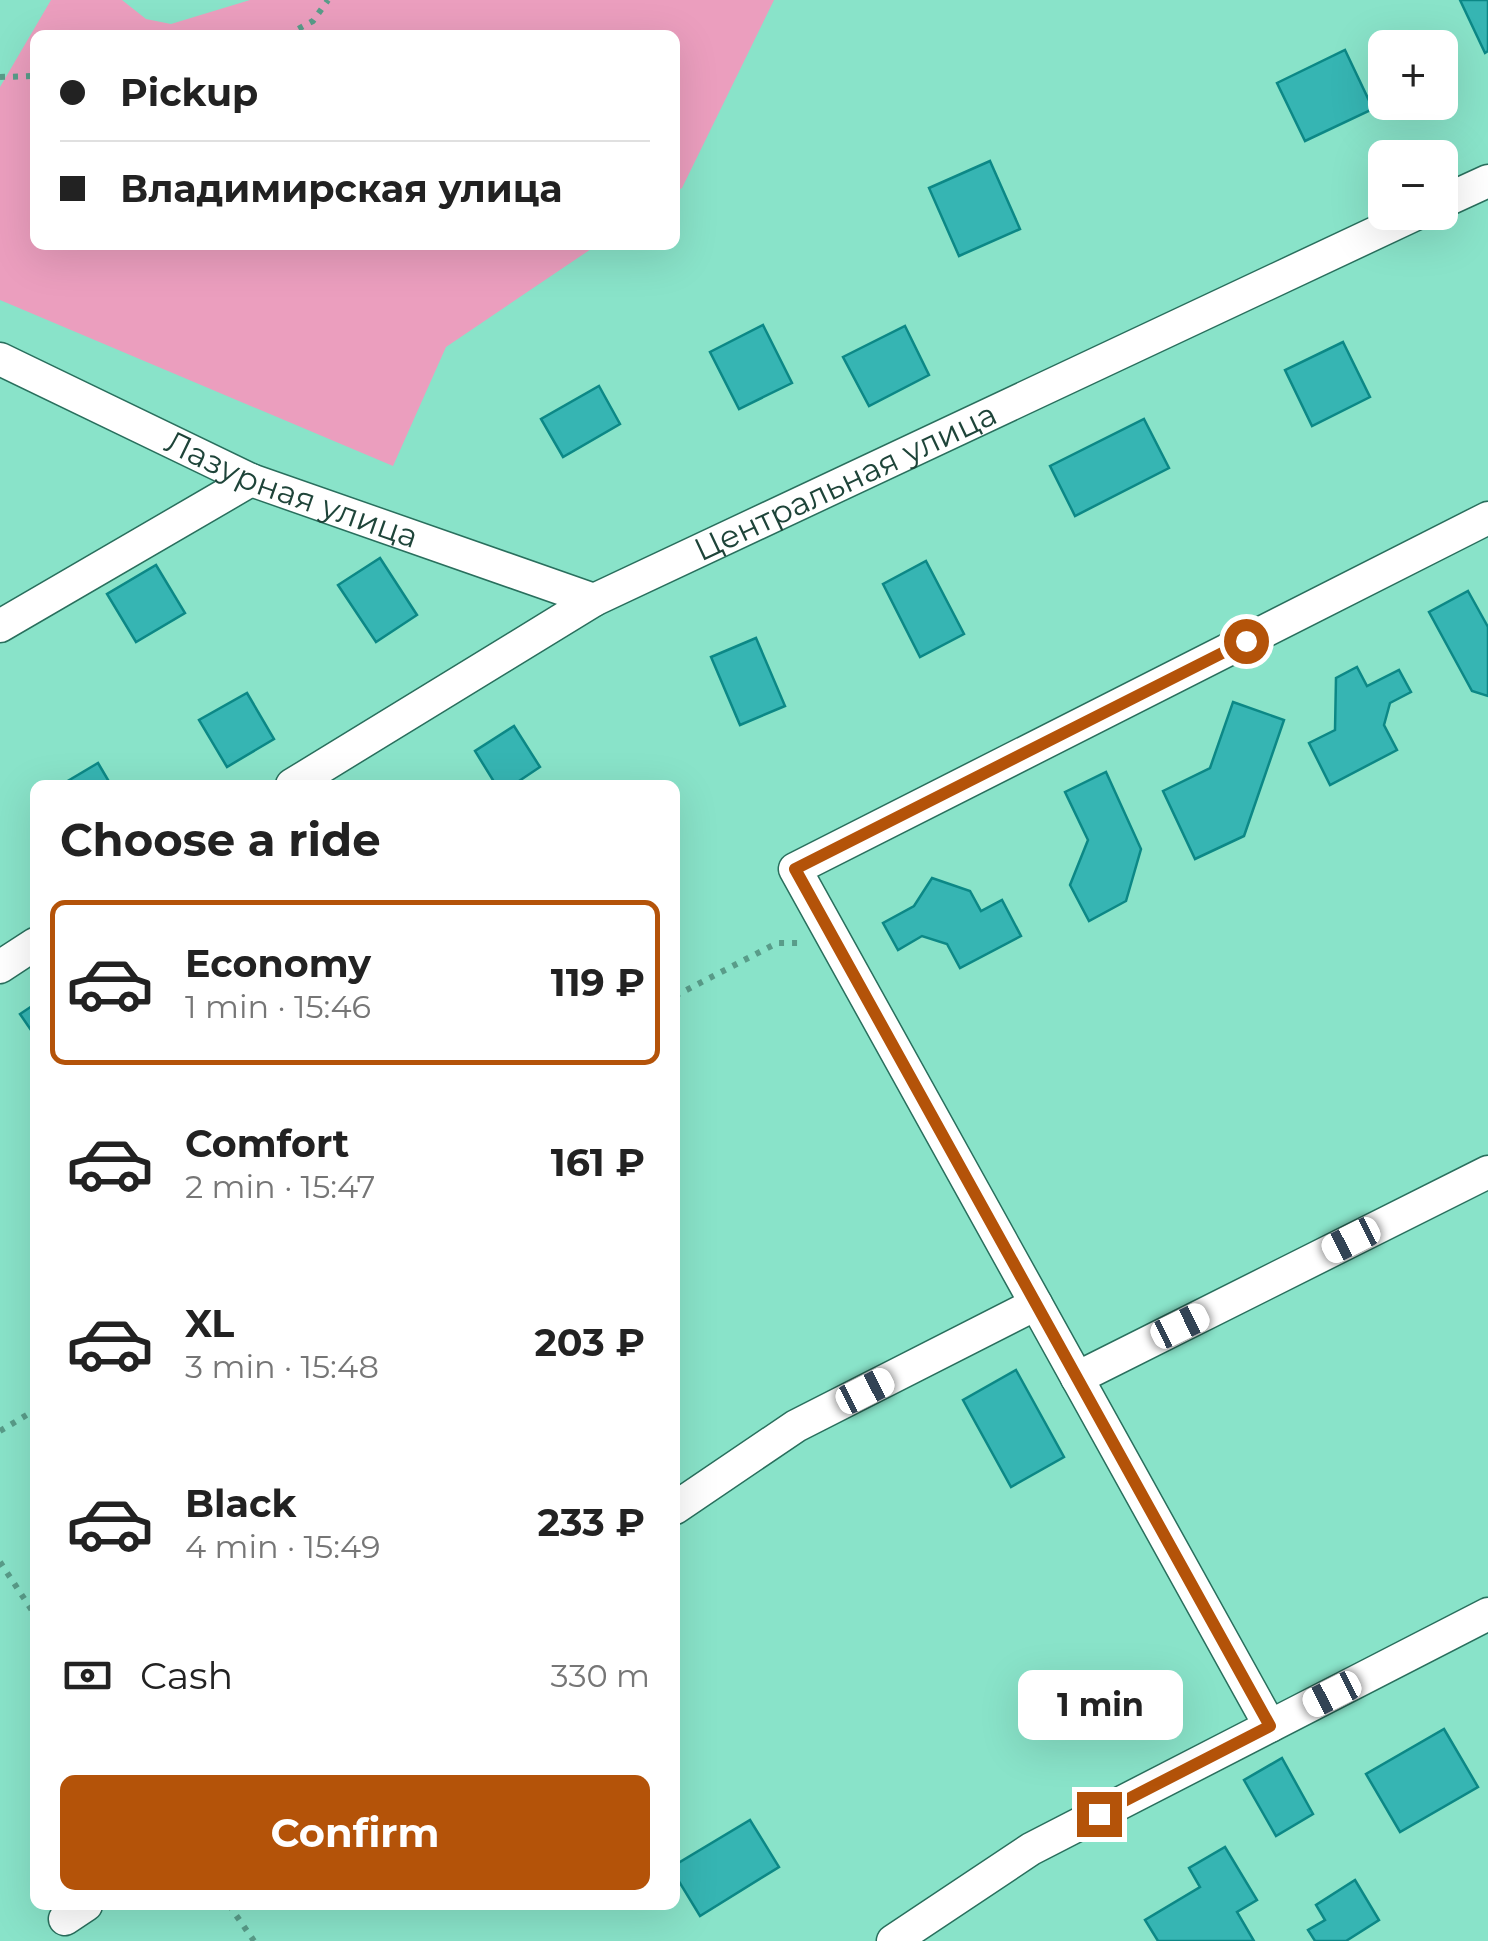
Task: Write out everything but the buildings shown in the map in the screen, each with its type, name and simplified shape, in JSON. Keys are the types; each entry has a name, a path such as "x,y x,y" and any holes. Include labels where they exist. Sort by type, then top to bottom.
{"street":[{"path":"1458,195 1488,181"},
{"name":"Центральная улица","path":"300,780 594,600 1382,230"},
{"name":"Лазурная улица","path":"0,359 252,480 594,600"},
{"path":"0,626 252,480"},
{"path":"1270,1726 795,869 1488,518"},
{"path":"0,967 30,947"},
{"path":"1077,1378 1488,1172"},
{"path":"680,1505 796,1426 1036,1304"},
{"path":"893,1941 1031,1849 1488,1614"}],"path":[{"path":"296,30 313,20 328,0"},
{"path":"0,77 30,76"},
{"path":"680,993 777,943 836,943"},
{"path":"0,1431 30,1413"},
{"path":"0,1562 30,1607"},
{"path":"232,1910 254,1941"}],"shaded area":[{"path":"51,0 122,0 146,19 171,24 250,0 774,0 680,189 680,30 33,30"},
{"path":"30,36 30,250 590,250 446,347 393,466 0,300 0,87"}],"route":[{"path":"1099,1814 1270,1726 795,869 1246,641"}]}
